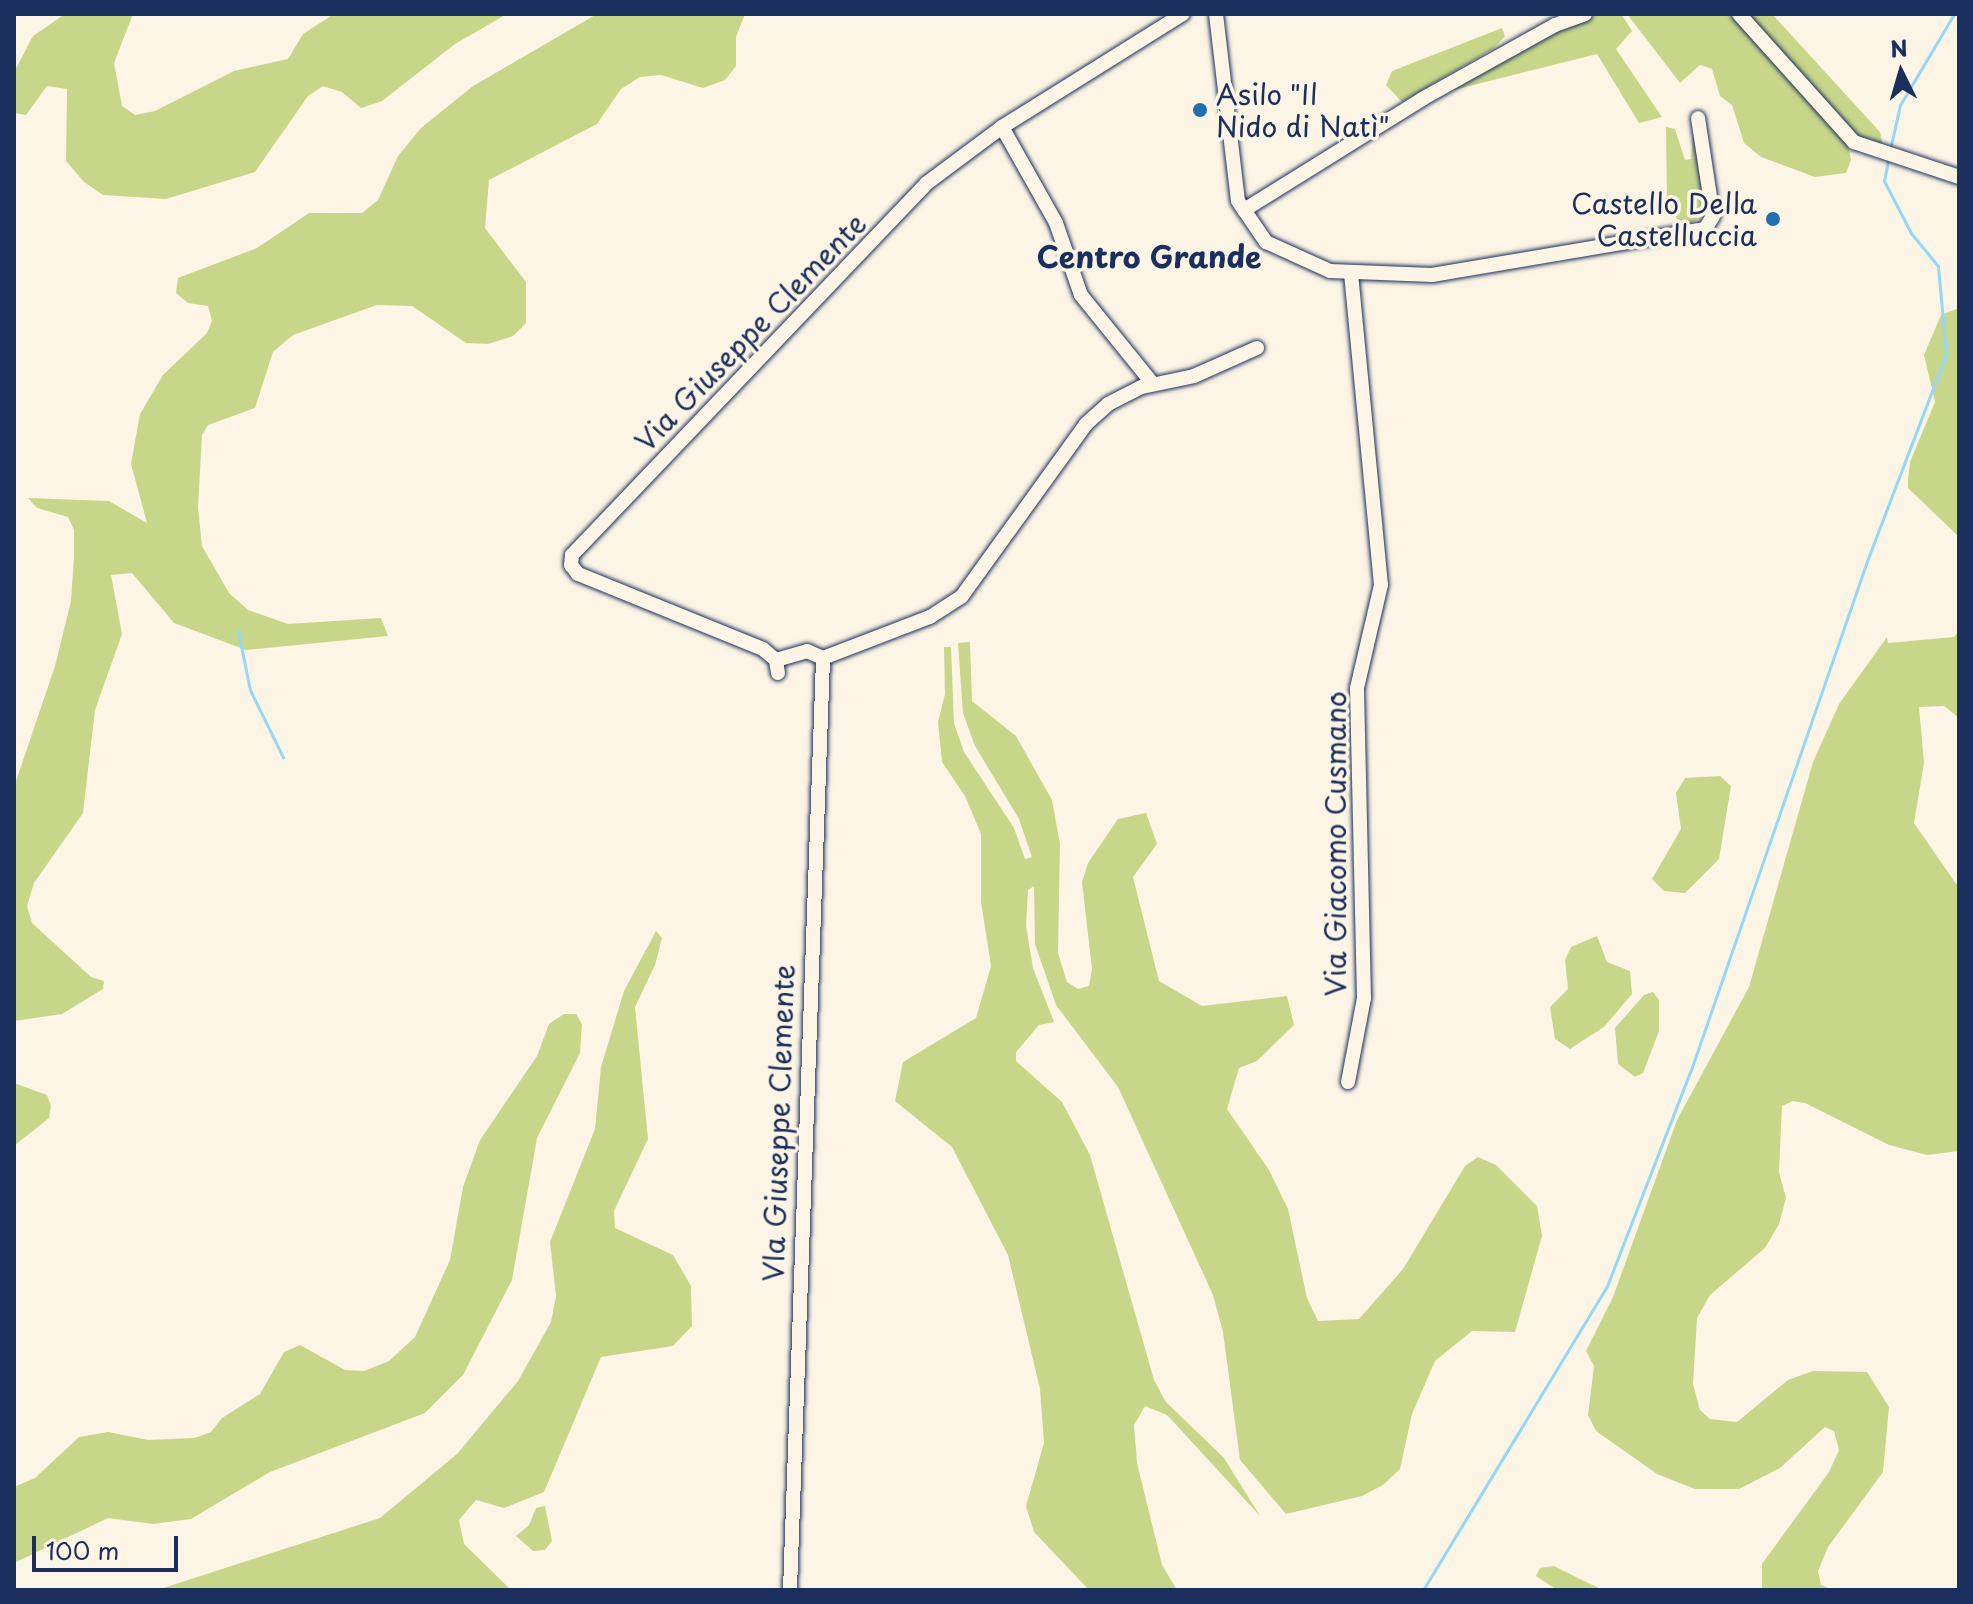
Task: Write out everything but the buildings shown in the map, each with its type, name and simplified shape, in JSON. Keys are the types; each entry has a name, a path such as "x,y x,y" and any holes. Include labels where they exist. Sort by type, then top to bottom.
{"street":[{"name":"Via Giuseppe Clemente","path":"823,658 807,651 777,667 763,649 578,574 571,558 927,183 1002,127 1183,14"},
{"path":"1216,14 1235,189 1244,210 1266,242 1286,255 1351,274 1432,275 1705,229 1713,213 1698,118"},
{"path":"1244,210 1422,99 1555,25 1585,14"},
{"path":"1739,14 1854,142 1959,177"},
{"path":"1002,127 1056,223 1087,305 1153,384"},
{"name":"Via Giacomo Cusmano","path":"1348,1082 1364,998 1357,688 1381,585 1351,274"},
{"path":"823,658 946,609 962,596 1093,417 1116,399 1153,384 1194,376 1257,348"},
{"name":"VIa Giuseppe Clemente","path":"790,1590 823,658"}],"green space":[{"path":"65,14 133,14 114,63 122,106 135,115 155,111 234,71 288,59 303,34 334,14 507,14 455,44 382,101 361,108 342,92 323,86 308,96 255,172 166,199 103,195 84,182 66,161 67,89 47,86 26,115 14,113 14,72 33,36"},
{"path":"597,14 745,14 736,37 736,66 725,80 703,88 661,75 640,77 621,89 597,124 489,180 485,228 526,282 526,323 513,336 488,344 466,343 412,306 377,305 293,335 273,352 255,408 208,425 202,435 198,507 202,546 229,593 248,610 288,624 381,618 388,636 246,650 174,623 132,573 111,575 122,634 95,710 83,813 34,883 27,906 32,923 91,977 104,981 103,989 62,1014 14,1021 14,787 55,666 71,601 74,557 74,530 68,517 37,508 28,498 109,501 147,523 131,464 140,414 163,375 207,333 212,321 208,306 188,303 176,293 178,278 257,248 309,213 362,213 378,200 398,156 421,128 473,86"},
{"path":"1600,14 1622,15 1632,31 1616,49 1662,117 1639,123 1597,54 1450,91 1543,35"},
{"path":"1627,14 1772,14 1880,132 1883,145 1848,144 1851,160 1846,173 1815,177 1761,157 1744,143 1732,105 1720,96 1712,69 1700,65 1680,83"},
{"path":"1502,28 1505,36 1494,48 1402,102 1386,85 1392,71"},
{"path":"1666,127 1675,129 1685,160 1691,159 1693,134 1697,140 1708,214 1682,227 1667,204"},
{"path":"1959,308 1959,537 1908,488 1908,480 1910,462 1935,402 1924,355 1941,315"},
{"path":"1959,630 1959,718 1944,706 1919,707 1924,763 1914,823 1959,888 1959,1151 1927,1155 1889,1145 1805,1103 1793,1101 1782,1106 1779,1172 1786,1198 1779,1224 1765,1248 1710,1295 1697,1318 1693,1384 1700,1410 1710,1419 1737,1422 1788,1380 1813,1371 1867,1372 1889,1407 1883,1472 1828,1547 1818,1571 1821,1585 1834,1590 1762,1590 1762,1564 1829,1472 1839,1450 1834,1431 1825,1427 1780,1468 1739,1489 1695,1489 1657,1474 1596,1431 1588,1415 1594,1366 1586,1351 1613,1297 1677,1120 1749,987 1813,762 1839,704 1887,637 1888,643 1954,637"},
{"path":"970,642 972,701 1016,736 1052,800 1060,844 1058,953 1067,982 1078,989 1089,986 1092,969 1082,882 1088,863 1118,819 1146,813 1157,844 1133,877 1159,981 1202,1006 1287,996 1294,1025 1257,1061 1239,1068 1227,1109 1269,1170 1288,1209 1307,1298 1318,1321 1359,1319 1403,1269 1465,1166 1478,1157 1496,1165 1537,1206 1542,1236 1515,1332 1472,1331 1435,1361 1412,1414 1400,1469 1383,1485 1362,1496 1286,1514 1240,1460 1223,1332 1213,1295 1118,1087 1056,1005 1035,944 1034,886 1028,890 1026,926 1033,968 1054,1022 1039,1025 1016,1052 1016,1061 1062,1102 1090,1155 1154,1380 1166,1402 1224,1458 1260,1516 1167,1415 1145,1406 1134,1425 1137,1463 1162,1565 1177,1590 1089,1590 1034,1532 1026,1506 1044,1443 1040,1389 1008,1255 952,1147 895,1101 903,1062 976,1018 991,966 981,902 981,834 965,796 942,762 938,722 945,694 944,647 951,647 954,723 964,752 1014,828 1025,859 1032,857 1019,819 975,746 963,713 958,643"},
{"path":"1720,776 1731,786 1719,859 1685,893 1664,891 1652,879 1681,829 1676,793 1685,778"},
{"path":"656,931 662,938 655,965 635,1007 648,1139 614,1211 615,1228 673,1255 691,1286 692,1326 673,1346 601,1357 544,1492 504,1508 476,1500 459,1520 464,1544 511,1590 157,1590 380,1518 457,1454 518,1381 551,1322 556,1296 550,1242 595,1129 601,1067 624,991"},
{"path":"1597,936 1607,962 1630,971 1632,994 1604,1027 1570,1049 1555,1039 1550,1007 1568,989 1565,960 1571,947"},
{"path":"1653,992 1659,1000 1659,1031 1643,1073 1635,1077 1618,1064 1615,1028 1644,995"},
{"path":"564,1014 576,1014 582,1024 580,1053 537,1138 512,1280 463,1375 425,1413 270,1472 191,1519 153,1524 108,1518 14,1563 14,1487 35,1478 79,1437 108,1432 148,1440 194,1438 211,1432 222,1418 260,1394 284,1352 300,1345 345,1370 364,1371 389,1361 415,1337 450,1260 463,1187 480,1140 537,1056 549,1024"},
{"path":"14,1083 47,1095 51,1106 49,1118 14,1146"},
{"path":"545,1506 552,1541 545,1550 533,1551 516,1536 529,1525 536,1508"},
{"path":"1554,1566 1603,1590 1557,1590 1536,1576 1540,1568"}],"waterway":[{"path":"1890,150 1900,105 1954,14"},
{"path":"1423,1590 1607,1286 1692,1067 1867,561 1946,354 1938,266 1911,233 1884,181 1888,160"},
{"path":"238,631 250,690 283,757"}],"place":[{"name":"Asilo \"Il Nido di Natì\"","path":"1200,110"},
{"name":"Castello Della Castelluccia","path":"1773,219"}],"district":[{"name":"Centro Grande","path":"1149,256"}]}
